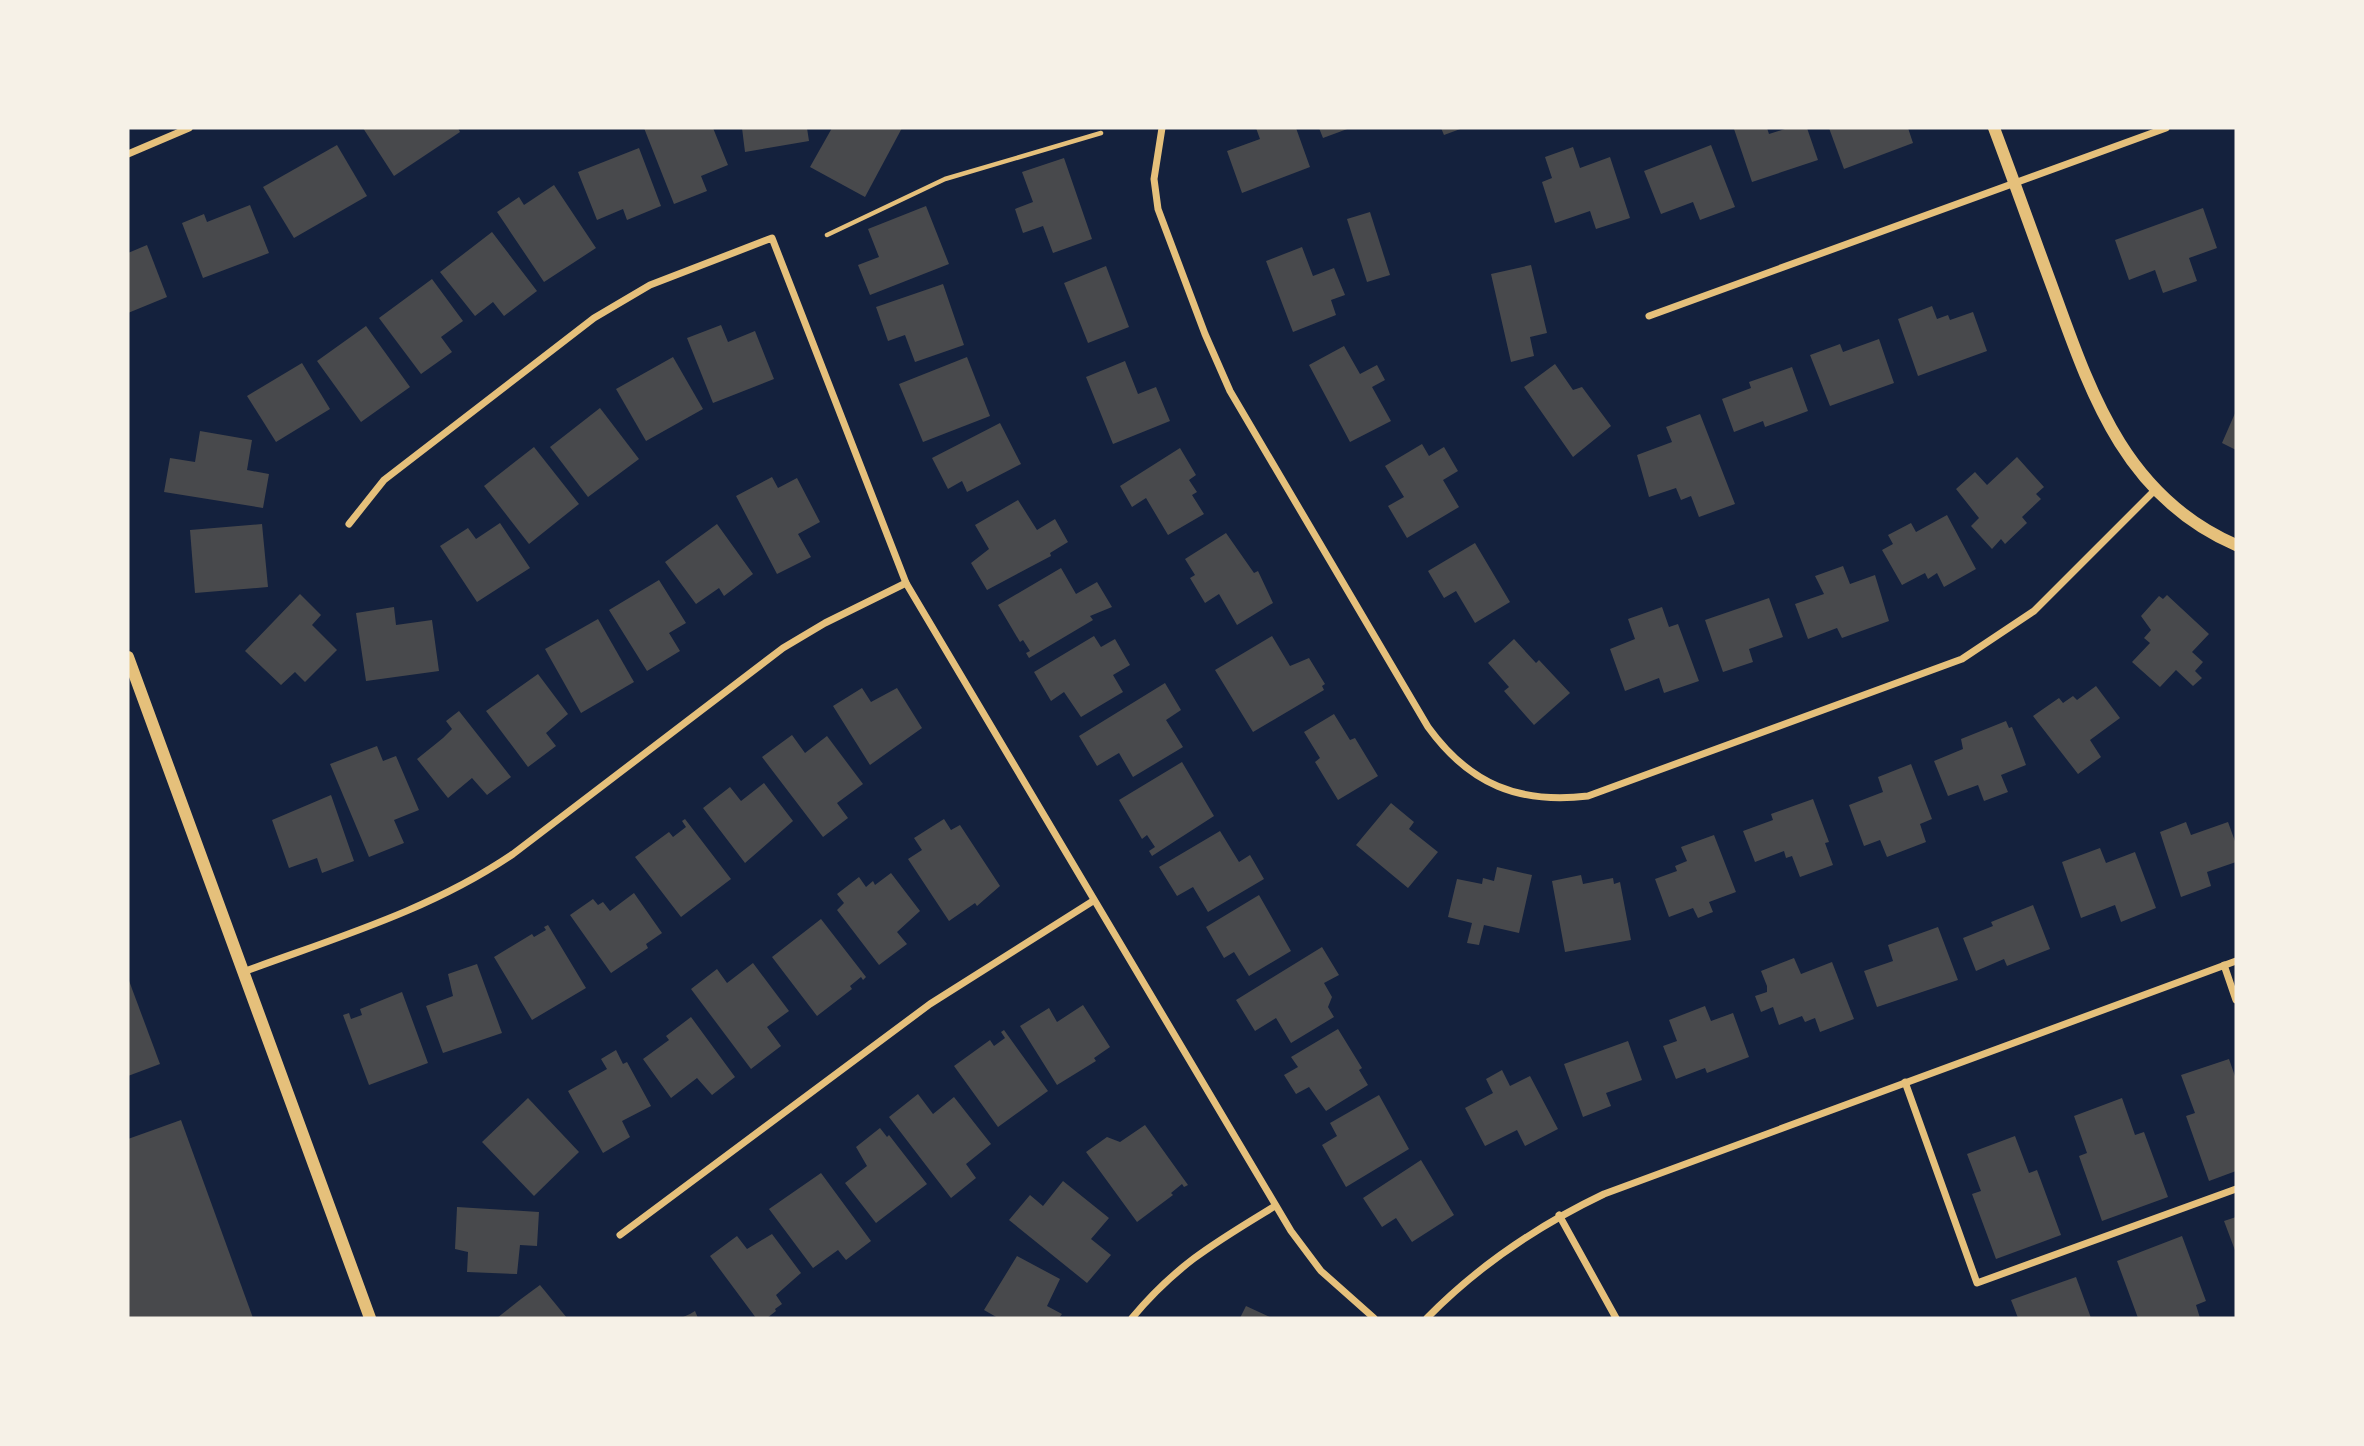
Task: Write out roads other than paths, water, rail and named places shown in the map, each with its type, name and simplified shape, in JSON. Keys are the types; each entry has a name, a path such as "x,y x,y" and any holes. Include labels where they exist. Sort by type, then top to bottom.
{"street":[{"path":"128,154 188,128"},
{"path":"1162,128 1156,148 1154,179 1158,209 1205,334 1230,391 1428,727 1464,768 1490,784 1527,797 1558,800 1588,796 1962,659 2034,611 2156,489"},
{"path":"1994,128 2097,406 2130,461 2156,489 2211,532 2236,545"},
{"path":"1649,316 2166,128"},
{"path":"349,524 384,480 594,318 650,285 772,238 906,583 1275,1206 1312,1260 1374,1318"},
{"path":"243,972 409,910 477,877 513,854 783,648 825,623 906,583"},
{"path":"128,657 370,1318"},
{"path":"620,1235 930,1004 1093,901"},
{"path":"1427,1318 1467,1279 1510,1246 1559,1216 1604,1194 2236,961"},
{"path":"2224,965 2236,1000"},
{"path":"1905,1082 1977,1283 2236,1189"},
{"path":"1132,1318 1157,1288 1192,1257 1275,1206"},
{"path":"1559,1216 1616,1318"}]}
